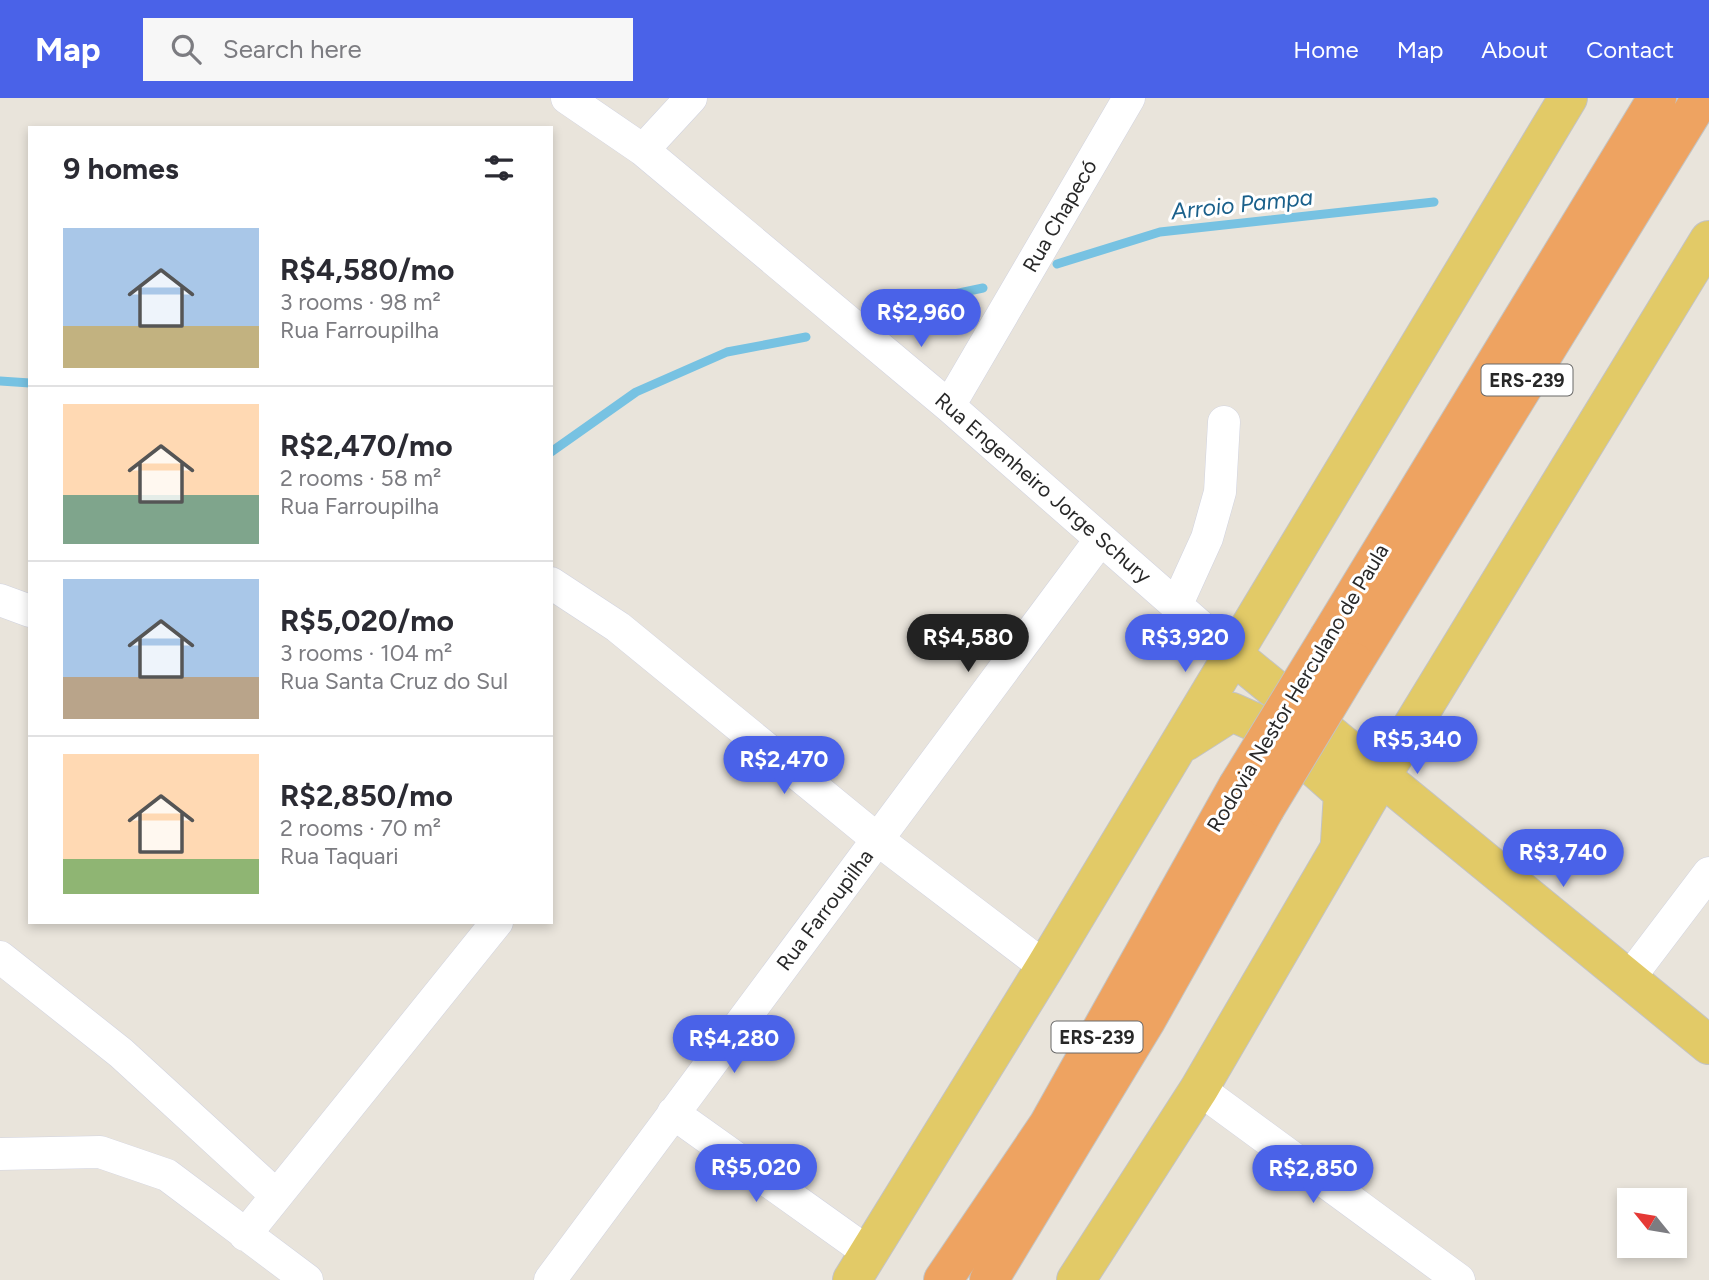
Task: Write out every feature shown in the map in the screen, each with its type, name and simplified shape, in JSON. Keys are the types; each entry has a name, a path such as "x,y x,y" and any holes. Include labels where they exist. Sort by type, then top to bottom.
{"highway":[{"name":"Rodovia Nestor Herculano de Paula","path":"1342,649 1657,98"},
{"name":"Rodovia Nestor Herculano de Paula","path":"943,1280 1048,1125 1342,649 1700,98"},
{"name":"Rodovia Nestor Herculano de Paula","path":"989,1280 1146,1021 1251,798"}],"main road":[{"path":"860,1266 1045,967 1568,98"},
{"path":"1076,1280 1199,1089 1381,777 1709,240"},
{"name":"Rua Engenheiro Jorge Schury","path":"1232,654 1627,981 1709,1045"},
{"path":"1175,748 1232,712 1272,730 1343,793 1340,848"}],"street":[{"name":"Rua Engenheiro Jorge Schury","path":"567,98 643,150 949,406 1232,654"},
{"path":"643,150 691,98"},
{"name":"Rua Chapecó","path":"949,406 1129,98"},
{"path":"1177,604 1207,538 1220,492 1224,422"},
{"name":"Rua Farroupilha","path":"550,1280 1100,540"},
{"path":"553,584 618,627 877,839 1045,967"},
{"path":"0,600 28,610"},
{"path":"1627,981 1709,873"},
{"path":"245,1235 495,924"},
{"path":"0,957 121,1053 276,1195"},
{"path":"1199,1089 1459,1280"},
{"path":"673,1113 860,1266"},
{"path":"0,1154 100,1152 167,1175 307,1280"}],"waterway":[{"name":"Arroio Pampa","path":"1057,264 1160,232 1434,202"},
{"name":"Arroio Pampa","path":"892,307 983,288"},
{"name":"Arroio Pampa","path":"553,451 636,392 727,352 806,337"},
{"name":"Arroio Pampa","path":"0,381 28,383"}]}
